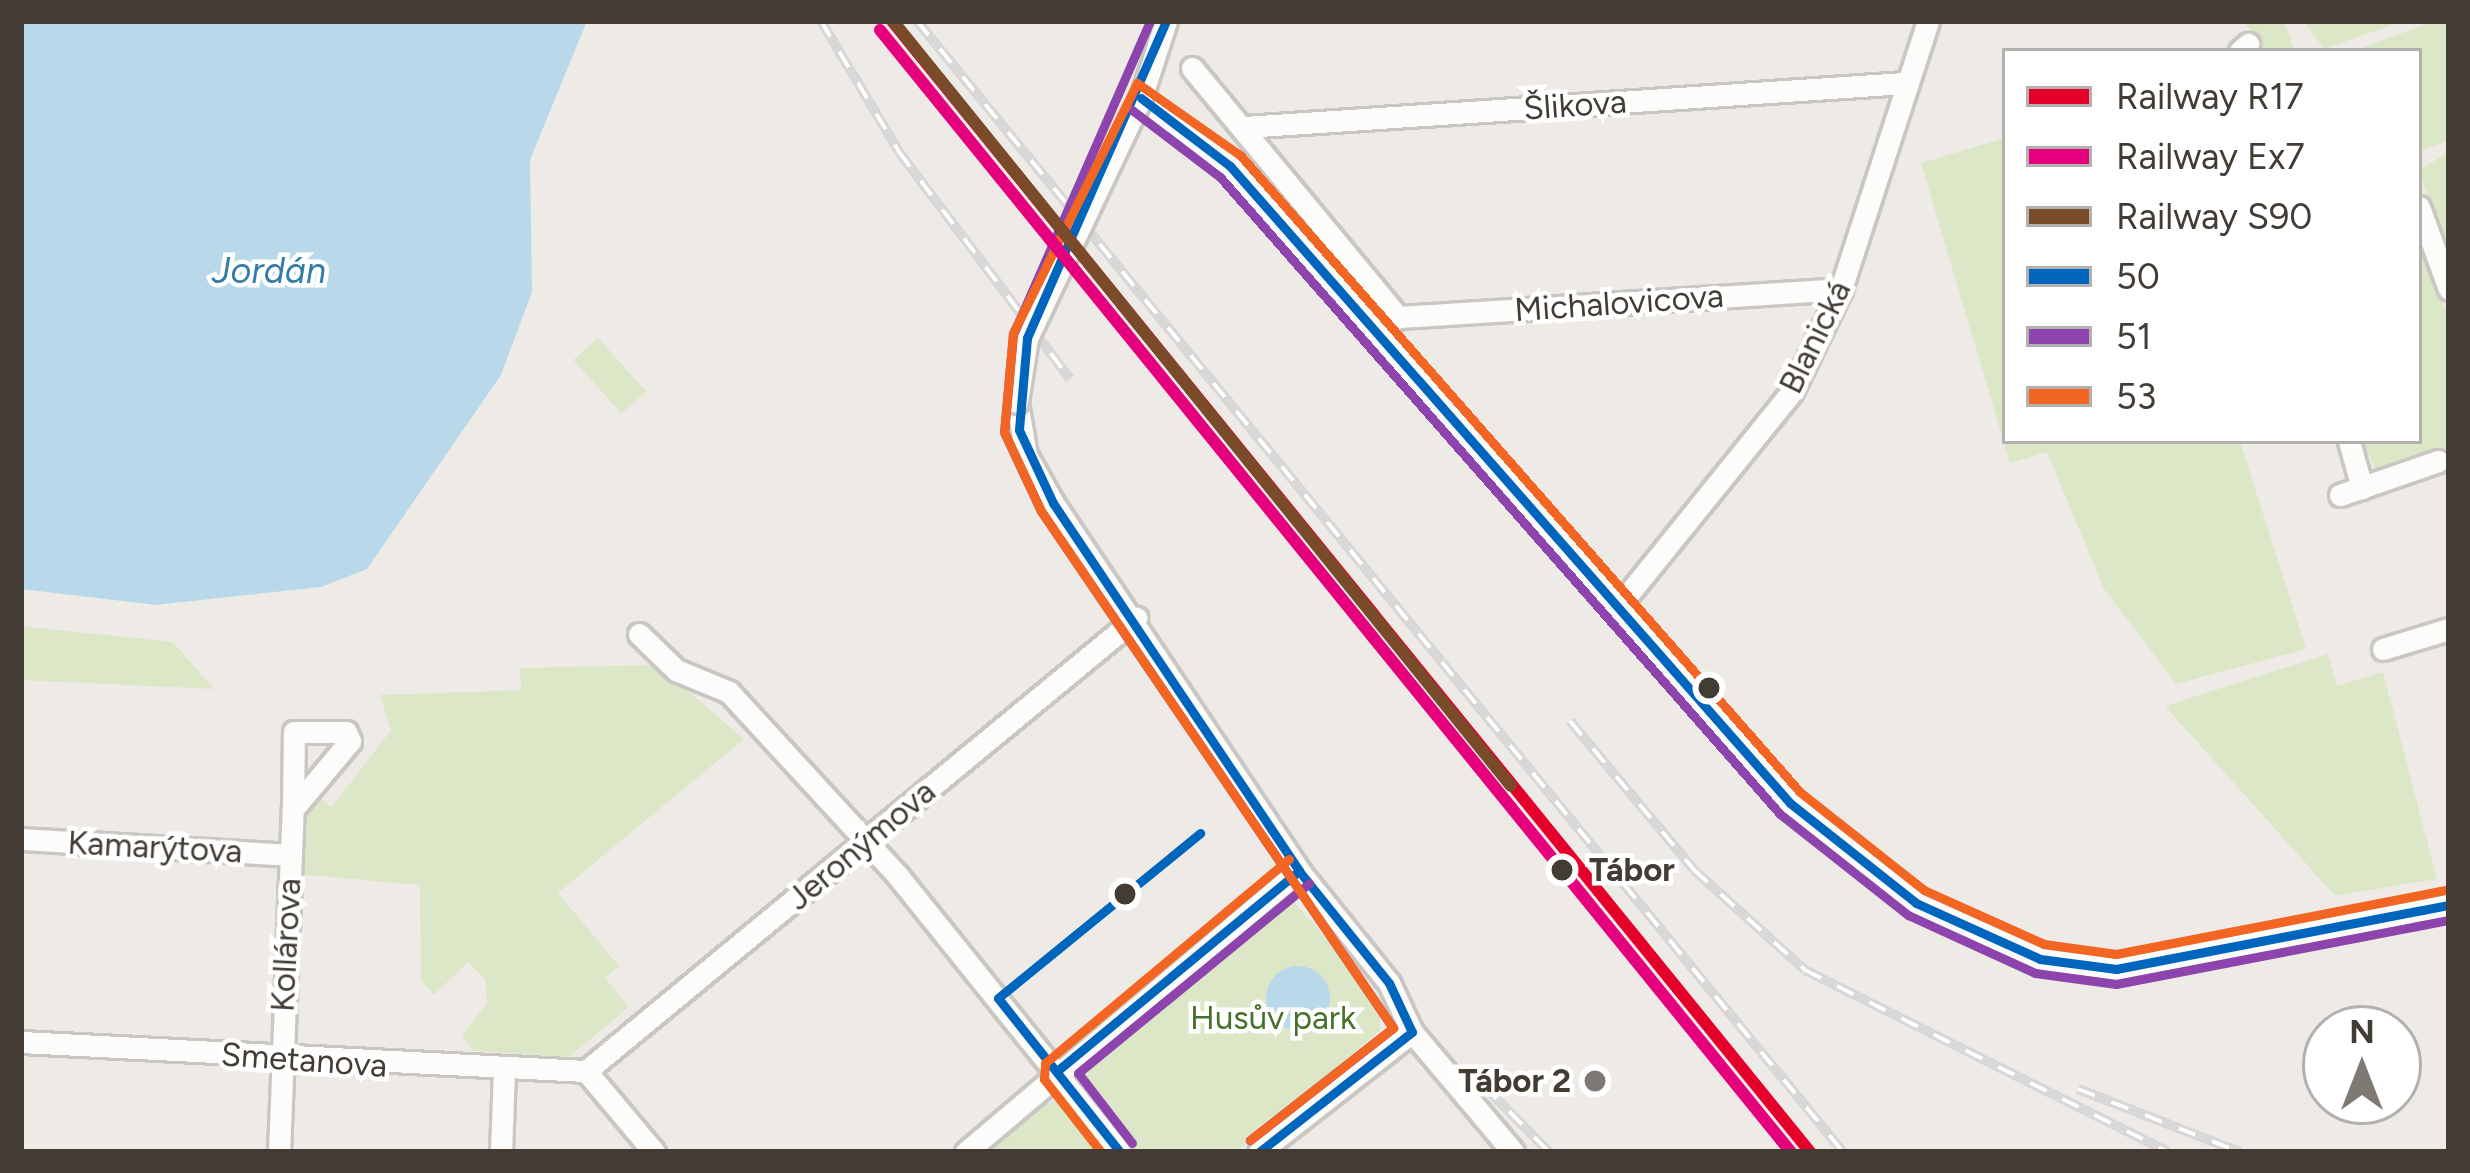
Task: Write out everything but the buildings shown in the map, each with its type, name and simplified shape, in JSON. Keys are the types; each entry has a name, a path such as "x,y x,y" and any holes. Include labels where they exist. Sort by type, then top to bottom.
{"street":[{"path":"1166,21 1141,98 1027,338 1017,402 1026,455 1299,871 1389,983 1412,1032 1513,1152"},
{"name":"Blanická","path":"1618,607 1792,391 1841,289 1928,21"},
{"path":"1192,68 1244,127 1388,323 1618,607 1842,852 1916,904 2015,950 2090,969 2145,968 2449,905"},
{"name":"Šlikova","path":"1244,127 1905,83"},
{"path":"1141,98 1203,137 1388,323"},
{"path":"2422,215 2449,289"},
{"name":"Michalovicova","path":"1388,323 1841,289"},
{"path":"2349,444 2351,491 2438,461"},
{"name":"Jeronýmova","path":"586,1071 1136,618"},
{"path":"2383,650 2449,629"},
{"path":"639,634 676,670 729,692 861,847 898,876 1120,1152"},
{"name":"Kollárova","path":"279,1152 293,809"},
{"name":"Kamarýtova","path":"21,839 290,855"},
{"path":"966,1152 1299,871"},
{"path":"1258,1152 1412,1032"},
{"name":"Smetanova","path":"21,1042 504,1072 586,1071"},
{"path":"586,1071 654,1152"},
{"path":"501,1152 504,1072"}],"green space":[{"path":"2241,21 2284,21 2294,48 2252,48 2257,36"},
{"path":"2304,21 2403,21 2327,48"},
{"path":"2434,21 2449,21 2449,140 2422,151 2422,48 2362,48"},
{"path":"2002,139 2002,436 1921,163"},
{"path":"2449,151 2449,254 2422,179 2422,169"},
{"path":"2422,243 2449,320 2449,471 2439,451 2377,472 2363,444 2422,444"},
{"path":"598,338 646,392 622,414 573,360"},
{"path":"2004,444 2241,444 2306,649 2176,684 2104,589 2047,452 2010,463"},
{"path":"21,626 173,642 214,689 21,680"},
{"path":"2328,654 2337,686 2383,672 2437,879 2335,896 2165,706"},
{"path":"657,665 744,739 558,893 619,966 605,978 629,1007 569,1057 474,1051 462,1035 487,1003 485,979 468,962 434,995 421,981 420,885 296,874 302,823 320,799 332,807 391,730 380,695 521,690 520,668"},
{"name":"Husův park","path":"1287,894 1380,1000 1380,1030 1237,1152 1133,1152 1079,1065"},
{"path":"1055,1101 1102,1152 983,1152 1041,1106"}],"water":[{"name":"Jordán","path":"21,21 587,21 530,160 532,292 501,375 367,569 321,587 156,605 21,589"},
{"path":"1298,966 1321,975 1330,998 1321,1021 1298,1030 1275,1021 1266,998 1275,975"}],"railway":[{"path":"821,21 899,152 1070,379"},
{"path":"917,21 1843,1152"},
{"path":"1570,721 1694,870 1805,970 2168,1152"},
{"path":"1484,1086 1549,1152"},
{"path":"2078,1089 2240,1152"}],"rail line":[{"name":"R17","path":"892,21 1810,1152"},
{"name":"S90","path":"893,21 1511,786"},
{"name":"Ex7","path":"880,30 1791,1152"}],"transit line":[{"name":"51","path":"1150,21 1013,334 1004,432 1041,511 1393,1028 1250,1140"},
{"name":"50","path":"1166,21 1027,338 1019,430 1053,503 1299,871 1389,983 1412,1032 1259,1152"},
{"name":"53","path":"1250,1140 1393,1028 1041,511 1004,432 1013,333 1137,83 1240,155 1800,792 1924,890 2044,944 2116,954 2446,890"},
{"name":"50","path":"1141,98 1230,166 1790,803 1916,903 2040,959 2116,969 2449,905"},
{"name":"51","path":"1132,110 1220,177 1780,814 1908,915 2035,973 2116,984 2449,920"},
{"name":"50","path":"1120,1152 998,998 1200,833"},
{"name":"53","path":"1101,1152 1044,1079 1045,1063 1289,859"},
{"name":"50","path":"1057,1071 1299,871"},
{"name":"51","path":"1132,1143 1078,1073 1309,883"}],"place":[{"name":"Tábor","path":"1562,870"},
{"name":"Tábor 2","path":"1595,1081"}]}
